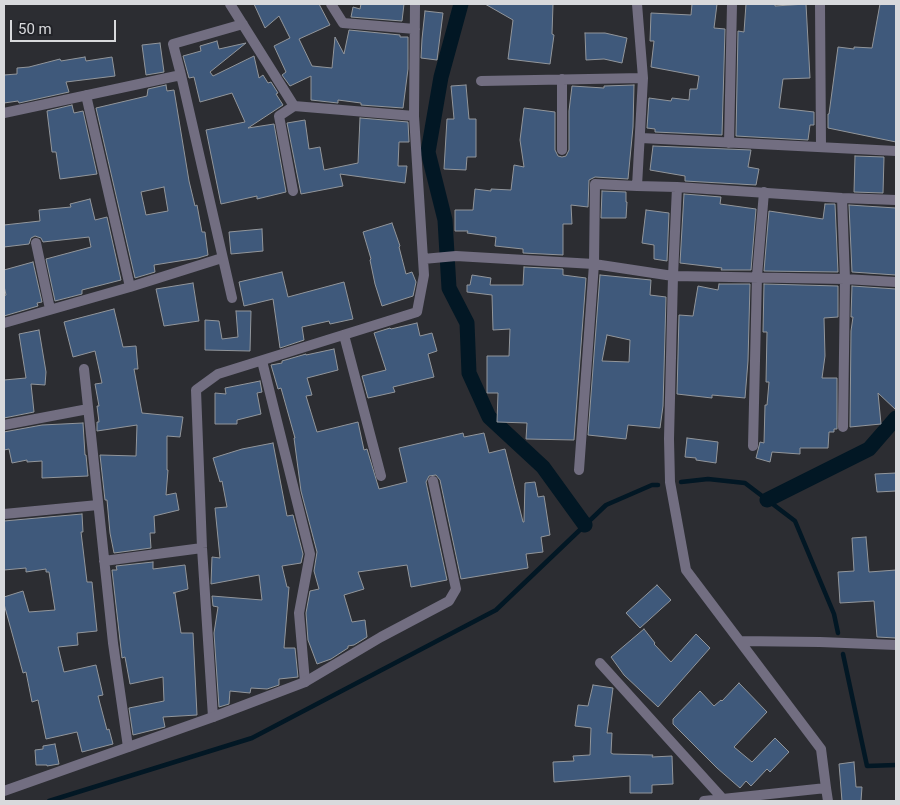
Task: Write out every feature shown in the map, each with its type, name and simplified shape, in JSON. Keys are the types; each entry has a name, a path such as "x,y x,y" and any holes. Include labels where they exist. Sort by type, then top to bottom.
{"street":[{"path":"230,4 294,106"},
{"path":"331,4 343,23 415,29"},
{"path":"213,717 202,548 196,390 218,374 417,312 424,275 424,259 414,116 416,4"},
{"path":"637,4 644,78 637,186"},
{"path":"729,143 732,4"},
{"path":"820,4 821,146"},
{"path":"232,298 173,44 244,24"},
{"path":"4,113 181,75"},
{"path":"481,82 644,78"},
{"path":"562,79 562,150"},
{"path":"86,95 130,287"},
{"path":"294,190 279,116 294,106 414,116"},
{"path":"641,138 896,151"},
{"path":"579,470 594,264 596,184 896,200"},
{"path":"677,187 669,439 670,482 686,570 821,749 828,801"},
{"path":"753,446 757,276 764,192"},
{"path":"842,198 845,279 843,427"},
{"path":"36,243 50,310"},
{"path":"424,259 456,256 594,264 673,276 757,276 896,282"},
{"path":"4,323 130,287 222,258"},
{"path":"344,335 381,476"},
{"path":"262,360 310,554 299,613 305,682"},
{"path":"84,370 113,643 128,747"},
{"path":"4,425 88,409"},
{"path":"4,791 213,717 305,682 449,601 456,589 433,481"},
{"path":"4,514 98,505"},
{"path":"104,560 202,548"},
{"path":"740,641 896,645"},
{"path":"600,662 723,799"},
{"path":"704,801 826,788"}],"building":[{"path":"254,4 319,4 330,25 299,39 312,66 332,68 335,37 344,54 349,30 408,37 408,69 403,108 361,105 361,103 338,100 338,103 311,100 311,76 290,86 282,75 286,72 274,46 290,38 279,16 265,28"},
{"path":"361,4 404,4 402,21 351,17 353,7 360,9"},
{"path":"485,4 553,4 552,34 554,35 550,64 508,59 513,20"},
{"path":"692,4 717,4 714,28 725,29 722,135 655,132 655,129 647,128 649,98 671,101 672,98 689,100 690,89 697,89 699,76 651,67 654,41 650,41 651,13 691,15"},
{"path":"746,4 775,4 775,6 806,4 810,78 783,79 779,108 814,112 814,125 810,125 808,140 736,136 738,31 744,32"},
{"path":"880,4 896,4 896,142 828,128 828,114 838,47 854,49 854,47 872,48"},
{"path":"425,11 443,13 437,60 421,58"},
{"path":"585,33 605,33 627,38 622,63 604,59 586,60"},
{"path":"217,41 219,49 246,43 210,72 213,76 254,56 259,78 263,75 268,83 271,82 278,93 276,94 283,105 248,128 274,124 286,192 257,199 257,196 221,204 206,130 245,122 232,93 200,102 194,77 189,78 183,56 201,51 200,46"},
{"path":"160,43 164,72 146,75 142,45"},
{"path":"85,57 86,61 112,57 115,76 66,82 69,92 19,103 18,101 4,103 4,75 17,74 17,68 60,59 61,61"},
{"path":"166,85 167,91 174,90 189,181 195,206 197,205 202,232 205,232 208,255 154,265 155,272 135,278 96,108 147,96 148,89","holes":["164,187 168,211 146,215 141,192"]},
{"path":"466,85 469,119 476,119 476,157 467,157 466,170 444,169 447,119 454,119 451,86"},
{"path":"634,85 633,127 628,179 595,177 589,180 588,207 571,205 572,224 563,224 563,255 523,253 523,249 495,246 496,237 467,233 468,231 455,231 455,210 473,210 475,189 491,191 491,189 511,190 514,165 524,167 520,140 524,108 555,112 555,150 558,156 562,157 566,156 569,150 569,111 572,86 604,88 604,86"},
{"path":"72,105 74,113 83,111 97,174 60,179 56,152 52,152 47,111"},
{"path":"360,118 408,122 409,142 399,142 398,166 407,166 405,183 340,174 343,186 301,194 287,123 305,120 309,149 320,147 324,170 358,163"},
{"path":"653,146 751,150 748,167 759,169 756,185 685,181 685,176 650,170"},
{"path":"855,156 884,157 883,193 854,192"},
{"path":"602,191 626,192 626,218 601,218"},
{"path":"684,194 721,197 720,204 756,209 751,270 721,270 722,268 680,263"},
{"path":"90,199 95,220 107,217 121,280 82,290 82,294 55,301 46,259 91,247 89,237 43,242 41,238 35,236 31,238 29,244 4,247 4,225 40,221 39,210 71,207 70,204"},
{"path":"825,204 835,204 838,272 764,271 769,211 823,219"},
{"path":"849,205 896,208 896,275 852,272"},
{"path":"646,210 669,213 667,261 654,259 654,245 642,243"},
{"path":"392,223 400,246 406,274 412,272 416,282 413,296 382,306 363,232"},
{"path":"262,229 263,251 231,254 229,232"},
{"path":"33,262 42,302 37,303 38,306 4,316 4,296 6,295 4,270"},
{"path":"524,267 563,269 563,275 586,278 574,440 526,439 527,423 497,422 498,393 487,393 487,356 509,356 510,329 493,330 492,295 467,292 467,285 470,285 472,275 491,278 490,285 523,285"},
{"path":"282,272 288,297 344,282 353,319 330,324 329,321 302,327 304,340 280,348 273,299 244,306 239,282"},
{"path":"600,275 651,280 650,295 666,297 663,406 660,428 628,425 626,439 588,435","holes":["607,335 630,340 629,362 602,361"]},
{"path":"193,283 199,321 164,326 156,289"},
{"path":"719,284 750,284 745,398 712,395 712,398 677,394 679,315 693,316 698,286 718,290"},
{"path":"764,284 838,286 838,317 824,318 825,356 822,378 837,378 837,429 834,429 834,432 829,432 828,448 800,448 800,454 772,452 770,462 756,458 760,442 764,443 765,405 767,405 769,382 766,382 767,332 763,332"},
{"path":"852,286 896,289 896,410 878,393 881,424 850,427 851,331 853,317 851,317"},
{"path":"114,309 123,347 136,346 138,369 134,369 142,413 183,417 180,437 167,436 168,470 166,495 176,493 179,510 154,516 155,533 150,533 151,548 114,553 100,455 136,456 137,425 97,431 97,422 99,422 97,406 99,406 95,384 102,383 95,351 73,357 64,322"},
{"path":"236,311 251,311 250,351 205,350 205,320 219,321 222,339 238,337"},
{"path":"417,323 420,336 432,333 437,351 428,354 434,377 393,387 395,392 368,398 362,376 386,370 374,333"},
{"path":"39,330 46,372 45,385 31,384 34,412 4,418 4,380 26,378 19,334"},
{"path":"334,349 338,370 307,378 312,395 306,396 317,432 358,422 364,450 367,449 379,489 407,482 399,448 463,433 464,437 484,433 489,453 505,449 523,522 525,483 535,482 538,497 544,496 550,535 541,537 543,552 526,554 528,568 461,579 440,480 436,475 429,476 426,482 447,580 411,587 407,565 358,572 364,589 344,595 352,622 365,620 367,637 354,645 348,646 348,648 331,659 317,664 308,640 306,613 310,591 319,589 314,571 317,552 301,491 295,438 281,388 278,389 271,365 306,354"},
{"path":"260,381 262,392 257,393 261,414 237,420 237,424 215,424 215,393 226,394 225,388"},
{"path":"83,423 88,476 42,478 42,461 27,462 27,460 12,463 9,449 4,450 4,432 42,425"},
{"path":"687,438 718,442 716,463 685,457"},
{"path":"273,443 287,516 293,515 303,554 301,563 282,566 287,587 289,587 284,648 295,648 298,677 279,679 279,685 267,689 251,688 250,693 230,691 229,704 219,707 214,633 218,607 213,606 212,596 262,600 259,575 211,584 212,557 220,558 215,508 227,507 222,481 220,482 213,458 242,449"},
{"path":"896,473 896,491 877,492 875,474"},
{"path":"82,514 83,532 81,532 87,582 92,582 97,631 77,633 78,645 58,647 64,672 96,665 103,695 98,696 107,730 109,729 113,744 82,752 77,732 46,739 38,700 32,702 26,672 23,673 4,604 4,597 23,591 29,612 55,610 49,572 46,572 46,569 26,572 26,568 4,570 4,521"},
{"path":"866,537 869,572 896,570 896,638 877,637 874,601 840,603 838,572 854,571 852,538"},
{"path":"153,562 153,569 185,565 188,589 173,593 175,593 181,633 193,633 197,715 163,717 165,727 133,735 129,708 164,701 163,677 130,684 125,657 122,658 112,570 117,570 116,566"},
{"path":"657,585 671,600 640,628 626,613"},
{"path":"644,629 654,644 671,662 696,634 710,648 658,707 624,675 611,657"},
{"path":"739,683 767,712 734,747 752,762 775,738 789,752 770,772 767,769 751,786 746,781 740,788 673,724 673,719 700,691 714,706 722,701"},
{"path":"593,685 613,688 607,733 612,733 611,753 653,755 652,757 672,756 673,784 652,785 652,793 630,793 630,776 554,782 553,762 574,761 573,756 590,755 591,728 575,726 578,705 588,706"},
{"path":"55,744 59,764 36,765 35,750 43,749 43,746"},
{"path":"854,762 856,787 862,787 861,801 842,801 839,764"}],"waterway":[{"path":"461,4 441,77 428,152 445,220 449,288 467,323 469,373 489,417 543,467 585,525"},
{"path":"767,500 869,449 896,418"},
{"path":"681,482 708,479 745,483 795,521 834,614 838,633"},
{"path":"49,801 252,738 496,610 606,505 652,485 658,485"},
{"path":"843,654 867,766 896,765"}]}
